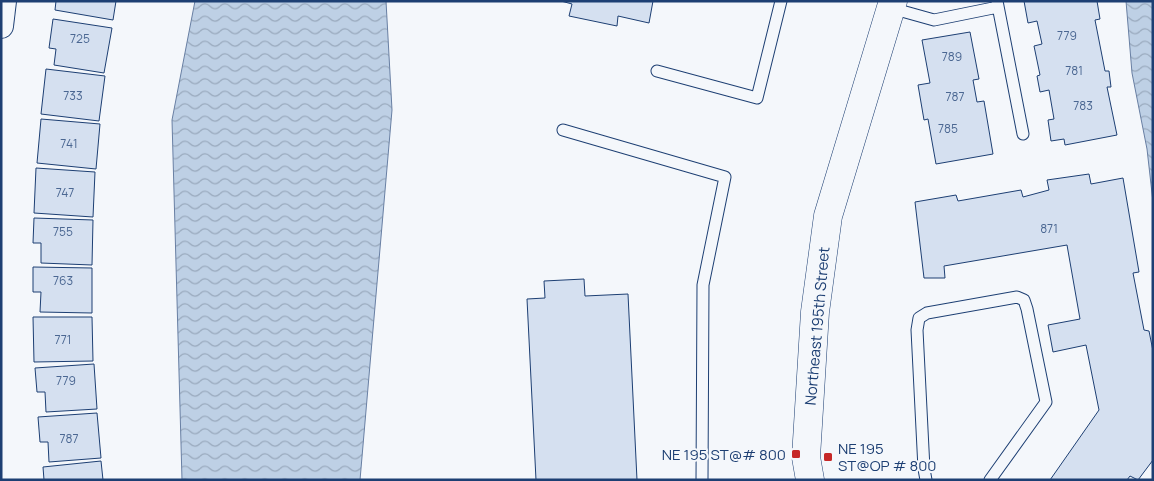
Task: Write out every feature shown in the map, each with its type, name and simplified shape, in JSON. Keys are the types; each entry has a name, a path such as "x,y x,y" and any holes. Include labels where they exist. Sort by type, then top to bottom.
{"street":[{"name":"Northeast 195th Street","path":"810,480 806,457 815,312 828,216 892,4"}],"lane":[{"path":"657,71 757,98 781,1"},
{"path":"892,4 934,20 998,4 1023,134"},
{"path":"563,130 725,177 703,285 702,480"},
{"path":"926,480 917,330 919,318 927,313 1017,297 1024,300 1027,309 1046,402 990,480"}],"water":[{"path":"195,1 386,1 392,110 360,480 182,480 172,120"},
{"path":"1126,1 1153,1 1153,202 1147,149 1132,73"}],"building":[{"path":"56,1 116,1 113,20 55,10"},
{"path":"561,1 653,1 649,23 618,16 617,26 569,16 572,4"},
{"path":"1024,1 1097,1 1100,19 1095,20 1105,71 1109,71 1111,87 1107,87 1117,135 1065,145 1064,139 1051,141 1048,120 1054,119 1049,90 1040,92 1037,76 1040,75 1034,46 1042,44 1037,21 1028,23"},
{"path":"53,19 112,28 104,73 54,65 56,49 49,48"},
{"path":"970,32 979,79 973,80 977,102 984,101 993,154 936,164 928,119 924,120 918,85 930,83 922,40"},
{"path":"46,69 105,76 99,121 41,114"},
{"path":"41,119 100,124 96,169 37,163"},
{"path":"36,168 95,172 93,217 34,213"},
{"path":"1089,174 1091,184 1123,178 1139,272 1133,273 1144,330 1149,331 1153,351 1153,460 1138,480 1130,476 1127,480 1050,480 1099,410 1086,345 1053,352 1048,325 1080,319 1067,245 944,266 945,278 924,278 915,202 956,195 958,201 1021,190 1023,197 1049,190 1047,180"},
{"path":"34,218 93,220 92,265 41,263 41,243 33,243"},
{"path":"33,267 92,268 92,313 40,312 41,292 33,292"},
{"path":"584,279 585,296 628,294 637,480 536,480 527,299 545,298 544,281"},
{"path":"33,317 92,317 93,361 34,362"},
{"path":"94,364 97,409 46,412 45,392 37,392 35,368"},
{"path":"97,413 101,458 49,462 48,442 40,442 38,417"},
{"path":"101,461 103,480 44,480 43,467"}],"place":[{"name":"NE 195 ST@# 800","path":"796,454"},
{"name":"NE 195 ST@OP # 800","path":"828,457"}]}
